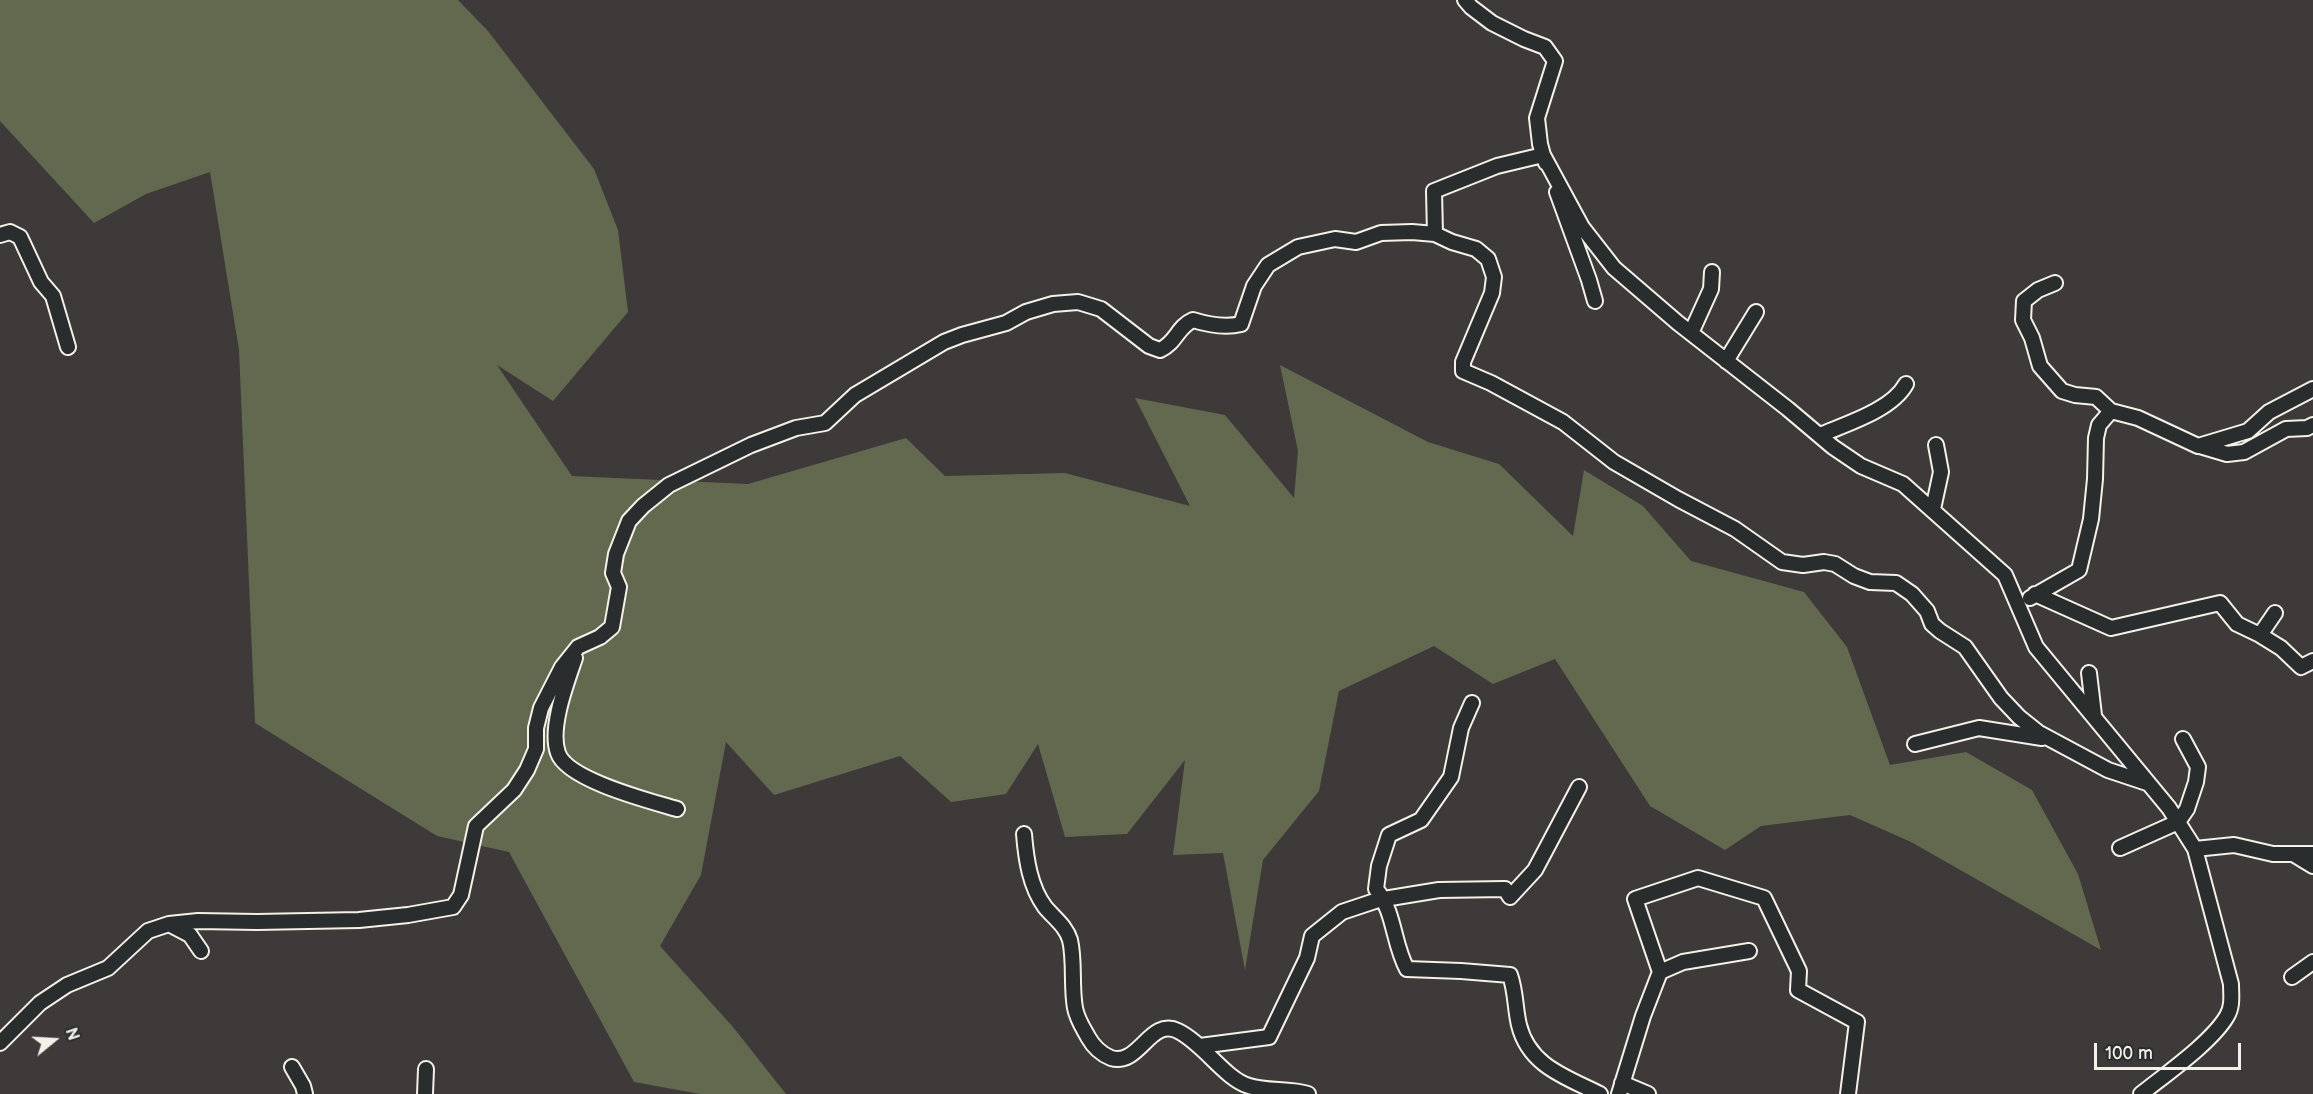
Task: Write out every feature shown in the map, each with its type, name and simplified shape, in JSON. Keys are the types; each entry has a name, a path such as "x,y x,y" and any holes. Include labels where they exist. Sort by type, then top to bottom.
{"street":[{"path":"1465,0 1492,23 1545,47 1556,61 1537,118 1543,156 1595,301"},
{"path":"1435,234 1434,191 1497,166 1543,156"},
{"path":"1543,156 1582,227 1614,268 1833,447 1861,466 1903,484 2005,575 2036,647 2178,822 2196,849 2231,984 2231,1005 2228,1015 2208,1039 2141,1094"},
{"path":"0,235 10,232 20,237 41,282 53,296 68,347"},
{"path":"0,1043 40,1003 67,985 108,968 148,931 169,924 198,921 359,920 453,907 461,895 476,826 514,790 527,770 536,749 536,728 541,708 562,667 578,647 600,637 612,627 619,587 613,573 616,554 629,521 669,485 751,445 796,428 825,423 855,395 944,342 1006,323 1026,312 1053,304 1078,302 1101,309 1149,346 1160,350 1170,345 1184,324 1193,320 1208,325 1241,324 1254,286 1268,265 1298,247 1335,239 1356,243 1382,233 1435,234 1476,249 1488,258 1494,277 1492,293 1463,362 1463,371 1491,383 1563,422 1614,462 1678,500 1735,529 1782,562 1803,565 1824,562 1835,564 1854,576 1870,582 1896,583 1912,594 1927,611 1932,624 1940,632 1965,646 2001,698 2038,733 2108,770 2147,783"},
{"path":"1691,333 1711,289 1712,272"},
{"path":"2055,283 2038,290 2024,302 2023,320 2032,338 2040,366 2062,391 2096,398 2111,411 2138,418 2171,431 2198,446 2227,454 2244,452 2286,429 2307,428 2313,425"},
{"path":"1726,361 1756,312"},
{"path":"1820,435 1869,414 1901,394 1906,384"},
{"path":"2198,446 2248,431 2270,412 2313,389"},
{"path":"2018,605 2079,570 2091,519 2096,480 2096,438 2099,425 2111,411"},
{"path":"1933,509 1941,472 1936,445"},
{"path":"2035,594 2111,628 2220,603 2236,624 2281,648 2301,667 2313,660"},
{"path":"2260,635 2274,613"},
{"path":"578,647 564,689 556,727 558,753 570,769 594,781 677,809"},
{"path":"2090,673 2094,717"},
{"path":"1472,703 1461,728 1451,777 1421,820 1389,835 1379,866 1376,889 1385,900 1402,960 1407,969 1461,970 1510,975 1515,988 1519,1026 1530,1051 1542,1065 1600,1094"},
{"path":"1915,744 1979,728 2053,740"},
{"path":"2120,848 2178,822 2187,809 2196,782 2198,767 2183,739"},
{"path":"1200,1046 1269,1037 1307,958 1312,936 1342,912 1378,900 1439,890 1505,889 1510,897 1535,870 1579,787"},
{"path":"1024,834 1028,869 1044,906 1066,930 1070,940 1075,1008 1079,1022 1101,1053 1123,1059 1135,1053 1157,1031 1176,1029 1200,1046 1234,1078 1249,1086 1308,1094"},
{"path":"2196,849 2234,845 2251,850 2295,855 2313,854"},
{"path":"2295,855 2313,866"},
{"path":"1648,1094 1620,1089 1643,1016 1660,972 1635,899 1698,878 1764,898 1799,971 1798,990 1857,1022 1848,1094"},
{"path":"169,924 190,935 201,951"},
{"path":"1660,972 1683,962 1749,951"},
{"path":"2292,977 2311,968"},
{"path":"292,1066 305,1094"},
{"path":"425,1094 426,1069"}],"green space":[{"path":"0,0 458,0 488,31 594,169 618,230 628,312 553,401 497,365 572,476 748,484 906,438 945,476 1065,473 1190,506 1135,398 1225,415 1294,498 1298,451 1280,365 1428,442 1499,464 1573,536 1584,470 1643,506 1691,561 1804,592 1847,647 1890,765 1966,752 2032,790 2078,874 2101,950 1911,842 1850,815 1761,826 1725,850 1650,806 1555,659 1493,684 1434,646 1339,691 1319,791 1263,860 1245,970 1223,853 1173,855 1185,760 1127,834 1065,837 1038,744 1006,794 951,802 900,756 774,795 726,742 701,875 660,946 733,1027 786,1094 700,1094 634,1082 509,852 437,836 255,723 239,350 210,172 146,194 94,223 0,121"}]}
